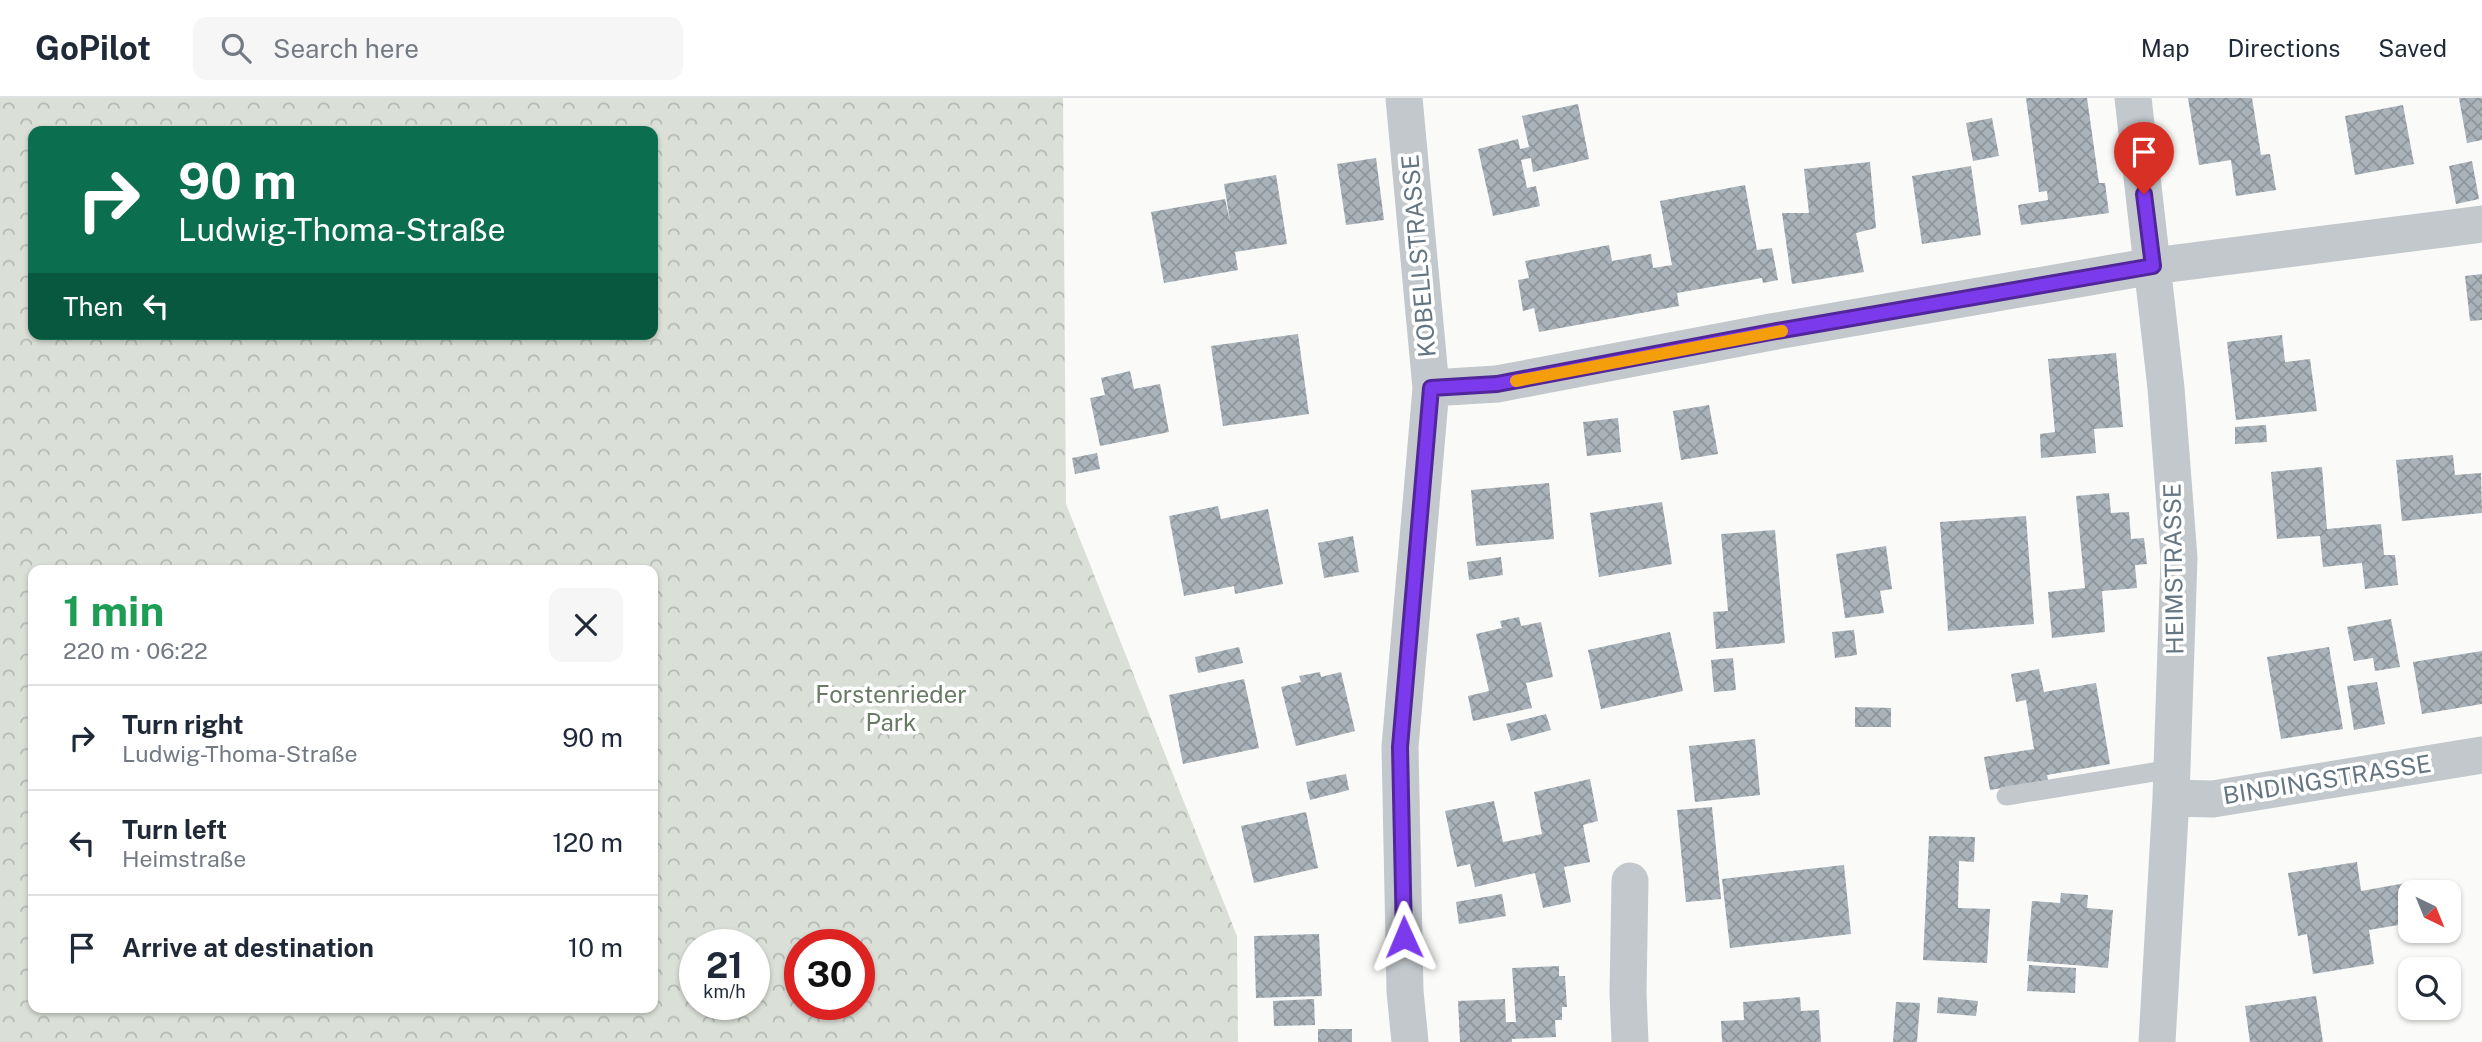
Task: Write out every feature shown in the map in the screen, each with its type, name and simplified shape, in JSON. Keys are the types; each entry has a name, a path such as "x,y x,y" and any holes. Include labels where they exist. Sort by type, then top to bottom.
{"street":[{"name":"KOBELLSTRASSE","path":"1404,98 1431,388 1400,747 1405,991 1410,1042"},
{"name":"HEIMSTRASSE","path":"2133,98 2166,388 2179,558 2172,784 2157,1042"},
{"path":"1431,388 1497,384 1757,335 2153,266 2482,224"},
{"name":"BINDINGSTRASSE","path":"2172,784 2213,799 2482,755"},
{"path":"1630,881 1630,1042"}],"lane":[{"path":"2006,796 2172,784"}],"green space":[{"name":"Forstenrieder Park","path":"0,98 1063,98 1066,504 1237,936 1238,1042 0,1042"}],"building":[{"path":"2026,98 2087,98 2099,183 2105,183 2109,213 2021,225 2018,205 2048,200 2047,191 2039,192"},
{"path":"2188,98 2252,98 2261,155 2270,154 2276,190 2236,196 2231,160 2199,165"},
{"path":"2459,98 2482,98 2482,140 2467,143"},
{"path":"1578,104 1589,159 1533,172 1531,158 1521,160 1527,188 1536,186 1540,206 1493,216 1478,149 1518,139 1520,149 1529,147 1522,116"},
{"path":"2403,105 2414,164 2355,175 2345,116"},
{"path":"1992,118 1999,156 1973,161 1966,123"},
{"path":"1376,158 1384,220 1346,225 1337,164"},
{"path":"2472,161 2479,199 2456,204 2449,166"},
{"path":"1870,162 1876,228 1856,233 1864,272 1792,284 1782,213 1809,213 1804,169"},
{"path":"1971,166 1981,235 1922,244 1912,176"},
{"path":"1276,175 1287,244 1235,252 1238,270 1164,283 1151,212 1225,199 1230,221 1224,184"},
{"path":"1745,185 1757,250 1772,248 1778,280 1763,283 1762,278 1677,293 1679,306 1539,332 1534,308 1523,311 1518,280 1529,278 1525,261 1609,245 1612,261 1651,254 1653,268 1672,265 1660,201"},
{"path":"2482,274 2482,320 2470,321 2465,276"},
{"path":"1298,334 1309,414 1223,426 1211,346"},
{"path":"2282,335 2285,362 2310,359 2317,411 2236,420 2227,342"},
{"path":"2116,353 2123,427 2094,429 2096,453 2041,458 2040,434 2055,432 2048,359"},
{"path":"1130,371 1134,389 1160,384 1169,432 1100,446 1090,398 1105,395 1101,378"},
{"path":"1709,405 1718,454 1681,460 1673,411"},
{"path":"1618,418 1621,452 1587,456 1583,422"},
{"path":"2266,425 2267,442 2235,444 2235,427"},
{"path":"1097,453 1100,469 1075,474 1072,458"},
{"path":"2453,455 2455,475 2481,473 2482,513 2402,521 2396,460"},
{"path":"2322,467 2327,529 2381,524 2384,555 2395,555 2398,585 2365,589 2362,563 2323,567 2320,536 2277,539 2271,472"},
{"path":"1549,483 1554,539 1476,546 1471,490"},
{"path":"2109,493 2111,513 2129,512 2131,539 2144,538 2147,564 2135,565 2137,588 2102,591 2105,632 2052,638 2048,592 2085,588 2076,496"},
{"path":"1662,502 1672,564 1599,577 1590,513"},
{"path":"1218,506 1221,519 1268,509 1283,584 1235,594 1234,586 1184,596 1169,516"},
{"path":"2026,516 2034,624 1948,631 1940,522"},
{"path":"1775,530 1785,643 1716,649 1713,612 1728,611 1721,534"},
{"path":"1353,536 1359,572 1324,578 1318,543"},
{"path":"1886,546 1892,589 1880,591 1884,613 1845,618 1836,554"},
{"path":"1501,557 1503,575 1469,580 1467,562"},
{"path":"1519,617 1521,626 1541,622 1553,677 1526,683 1532,708 1473,721 1468,696 1489,691 1476,634 1502,628 1500,621"},
{"path":"2391,619 2400,667 2375,671 2373,658 2354,661 2347,627"},
{"path":"1854,630 1857,655 1835,658 1832,632"},
{"path":"1670,632 1683,691 1601,709 1588,650"},
{"path":"1239,647 1243,663 1198,673 1195,657"},
{"path":"2329,647 2343,729 2281,739 2267,657"},
{"path":"2482,651 2482,704 2422,714 2413,662"},
{"path":"1733,658 1736,690 1714,692 1711,660"},
{"path":"2039,669 2044,692 2096,683 2110,764 2047,775 2048,780 1990,790 1984,757 2034,749 2026,700 2016,702 2011,674"},
{"path":"1320,672 1321,677 1341,672 1355,731 1296,746 1281,687 1301,682 1299,676"},
{"path":"1244,679 1259,748 1183,764 1169,695"},
{"path":"2377,682 2385,724 2354,730 2347,686"},
{"path":"1855,707 1891,708 1891,727 1855,727"},
{"path":"1546,714 1551,730 1511,741 1506,724"},
{"path":"1755,739 1760,795 1695,802 1689,746"},
{"path":"1346,774 1349,790 1310,800 1306,782"},
{"path":"1590,779 1598,821 1583,825 1590,862 1564,867 1571,902 1543,908 1535,873 1475,887 1470,864 1457,867 1445,811 1494,801 1503,842 1542,834 1534,792"},
{"path":"1712,807 1721,899 1686,902 1677,810"},
{"path":"1306,812 1318,868 1254,883 1241,826"},
{"path":"1929,836 1975,837 1974,862 1959,861 1958,908 1990,909 1987,963 1923,960"},
{"path":"2357,862 2361,891 2398,884 2398,925 2369,930 2374,964 2313,974 2307,934 2298,936 2288,873"},
{"path":"1844,865 1851,934 1730,948 1722,879"},
{"path":"2061,893 2088,895 2087,908 2113,910 2108,968 2027,961 2032,901 2060,903"},
{"path":"1502,894 1506,916 1459,924 1456,902"},
{"path":"1319,934 1322,996 1256,998 1254,936"},
{"path":"2029,965 2076,968 2075,993 2027,991"},
{"path":"1559,966 1559,976 1565,976 1567,1007 1562,1007 1562,1020 1555,1020 1556,1037 1512,1039 1512,1042 1460,1042 1458,1001 1505,999 1506,1022 1516,1022 1512,968"},
{"path":"2316,996 2323,1042 2250,1042 2245,1006"},
{"path":"1800,997 1801,1011 1819,1010 1821,1042 1722,1042 1721,1021 1744,1020 1743,1002"},
{"path":"1938,997 1978,1001 1976,1016 1937,1013"},
{"path":"1314,999 1315,1025 1274,1026 1273,1001"},
{"path":"1896,1002 1920,1003 1917,1042 1893,1042"},
{"path":"1318,1029 1352,1029 1352,1042 1318,1042"}],"slow traffic":[{"path":"1516,381 1782,331"}],"route":[{"path":"1404,937 1400,747 1431,388 1497,384 1771,332 2153,266 2144,194"}]}
